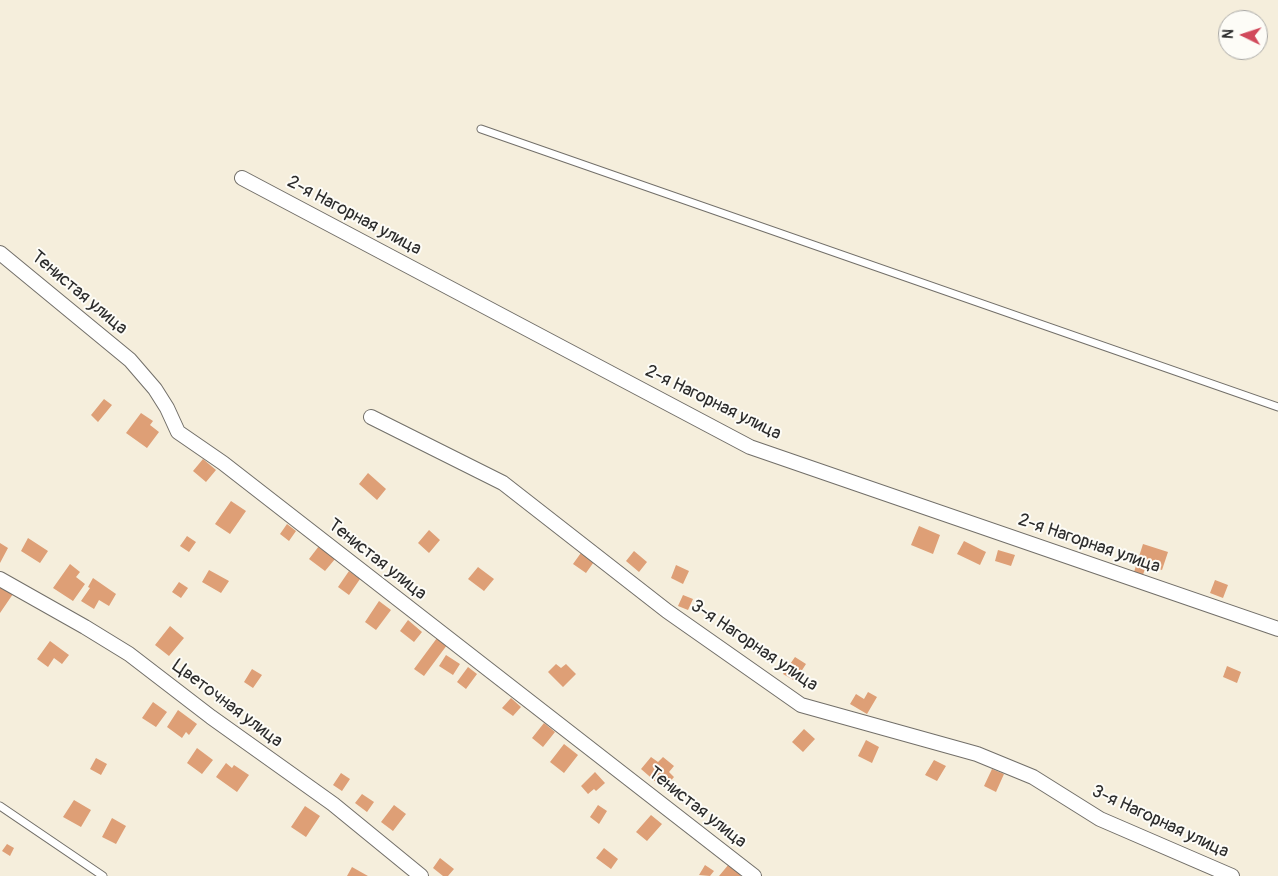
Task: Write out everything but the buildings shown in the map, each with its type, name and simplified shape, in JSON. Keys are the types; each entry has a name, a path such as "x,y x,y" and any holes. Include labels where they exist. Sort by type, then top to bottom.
{"street":[{"name":"2-я Нагорная улица","path":"242,178 750,447 1278,629"},
{"name":"Тенистая улица","path":"0,253 130,360 155,390 171,415 178,432 261,493 754,876"},
{"name":"3-я Нагорная улица","path":"371,417 503,482 667,610 801,705 977,754 1033,777 1100,819 1232,876"},
{"name":"Цветочная улица","path":"0,580 85,627 129,654 211,717 333,804 421,876"}],"lane":[{"path":"481,129 1278,406"},
{"path":"0,806 103,876"}]}
